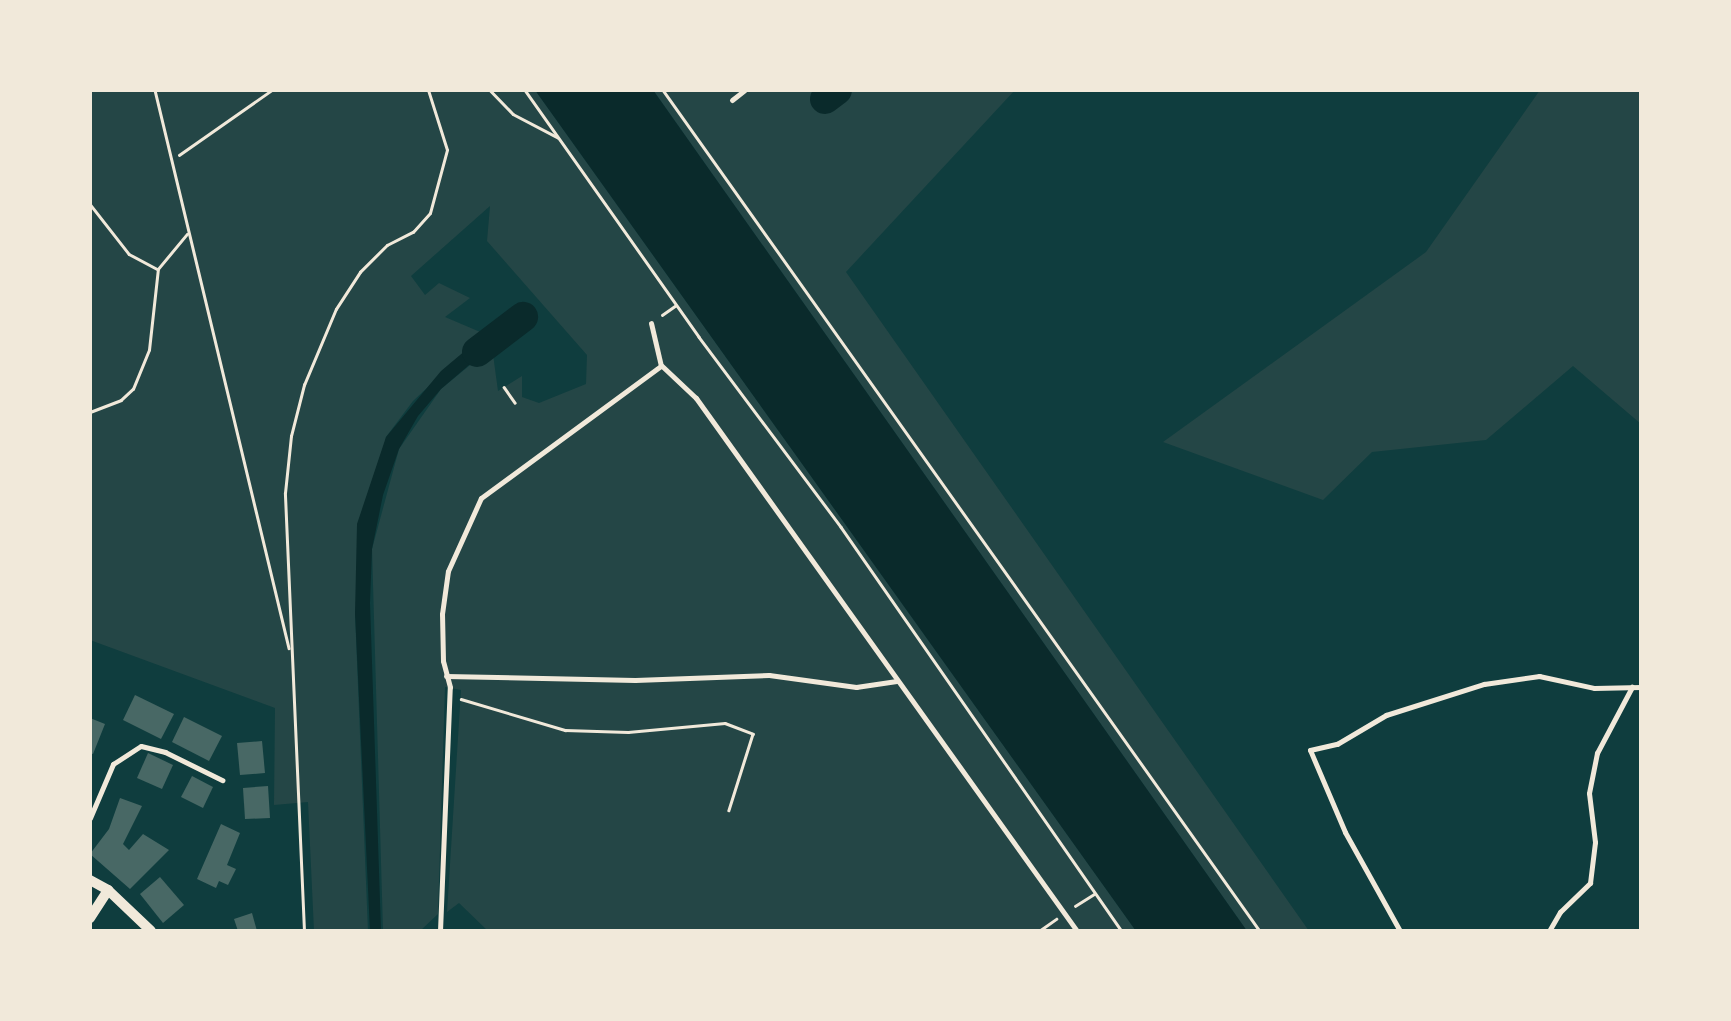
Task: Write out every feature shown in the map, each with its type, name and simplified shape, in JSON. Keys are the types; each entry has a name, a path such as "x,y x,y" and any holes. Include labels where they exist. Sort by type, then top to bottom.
{"street":[{"path":"90,880 108,890 152,931"},
{"path":"90,918 108,890"}],"lane":[{"path":"732,100 745,90"},
{"path":"651,323 662,366 696,398 1076,931"},
{"path":"440,931 450,696 442,614 448,572 481,498 662,366"},
{"path":"446,676 635,680 769,675 856,687 898,680"},
{"path":"1400,931 1345,832 1310,750 1336,744 1386,715 1484,684 1540,676 1594,688 1641,687"},
{"path":"1548,931 1560,912 1590,883 1596,842 1590,792 1597,752 1632,687"},
{"path":"90,818 113,764 141,746 151,746 222,780"}],"path":[{"path":"155,90 290,655"},
{"path":"171,160 181,149 200,143 272,90"},
{"path":"304,931 284,493 304,385 324,333 360,272 388,245 414,232 430,213 446,150 428,90"},
{"path":"490,90 513,114 562,141"},
{"path":"525,90 676,305 841,527 1122,931"},
{"path":"662,90 1260,931"},
{"path":"90,204 129,254 158,269"},
{"path":"90,412 125,398 138,378 149,350 158,269 188,234"},
{"path":"661,316 676,305"},
{"path":"504,387 515,403"},
{"path":"450,696 564,730 628,732 725,724 753,734 728,810"},
{"path":"1039,931 1095,893"}],"shaded area":[{"path":"90,90 535,90 1136,931 488,931 459,903 447,912 461,690 445,687 438,914 420,931 383,931 372,549 399,449 441,389 492,347 498,391 522,376 522,397 539,403 586,384 587,355 487,241 490,206 411,276 425,295 439,283 470,298 445,317 485,334 413,401 386,437 355,613 368,931 314,931 308,802 274,805 275,708 90,640"},
{"path":"535,90 653,90 1247,931 1136,931"},
{"path":"653,90 1015,90 846,272 1309,931 1247,931"},
{"path":"1540,90 1641,90 1641,424 1573,366 1486,440 1372,452 1323,500 1163,442 1426,252"},
{"path":"504,325 509,331 441,389 418,416 399,449 383,495 372,549 370,603 381,931 370,931 355,613 357,524 386,437 441,371 485,334"}],"building":[{"path":"135,695 174,714 161,739 123,720"},
{"path":"184,717 222,736 209,761 172,742"},
{"path":"90,718 105,724 93,754 90,753"},
{"path":"262,741 265,773 240,775 237,743"},
{"path":"148,753 173,765 162,789 137,778"},
{"path":"192,776 213,787 203,808 181,797"},
{"path":"268,786 270,818 245,819 243,788"},
{"path":"120,798 142,806 123,844 129,850 143,834 169,850 130,889 90,854 109,829"},
{"path":"221,824 240,833 227,865 236,869 228,885 219,881 216,888 197,879"},
{"path":"160,877 184,905 163,923 140,894"},
{"path":"252,913 257,931 238,931 234,919"}],"waterway":[{"path":"825,99 837,90"},
{"path":"477,352 523,317"}]}
